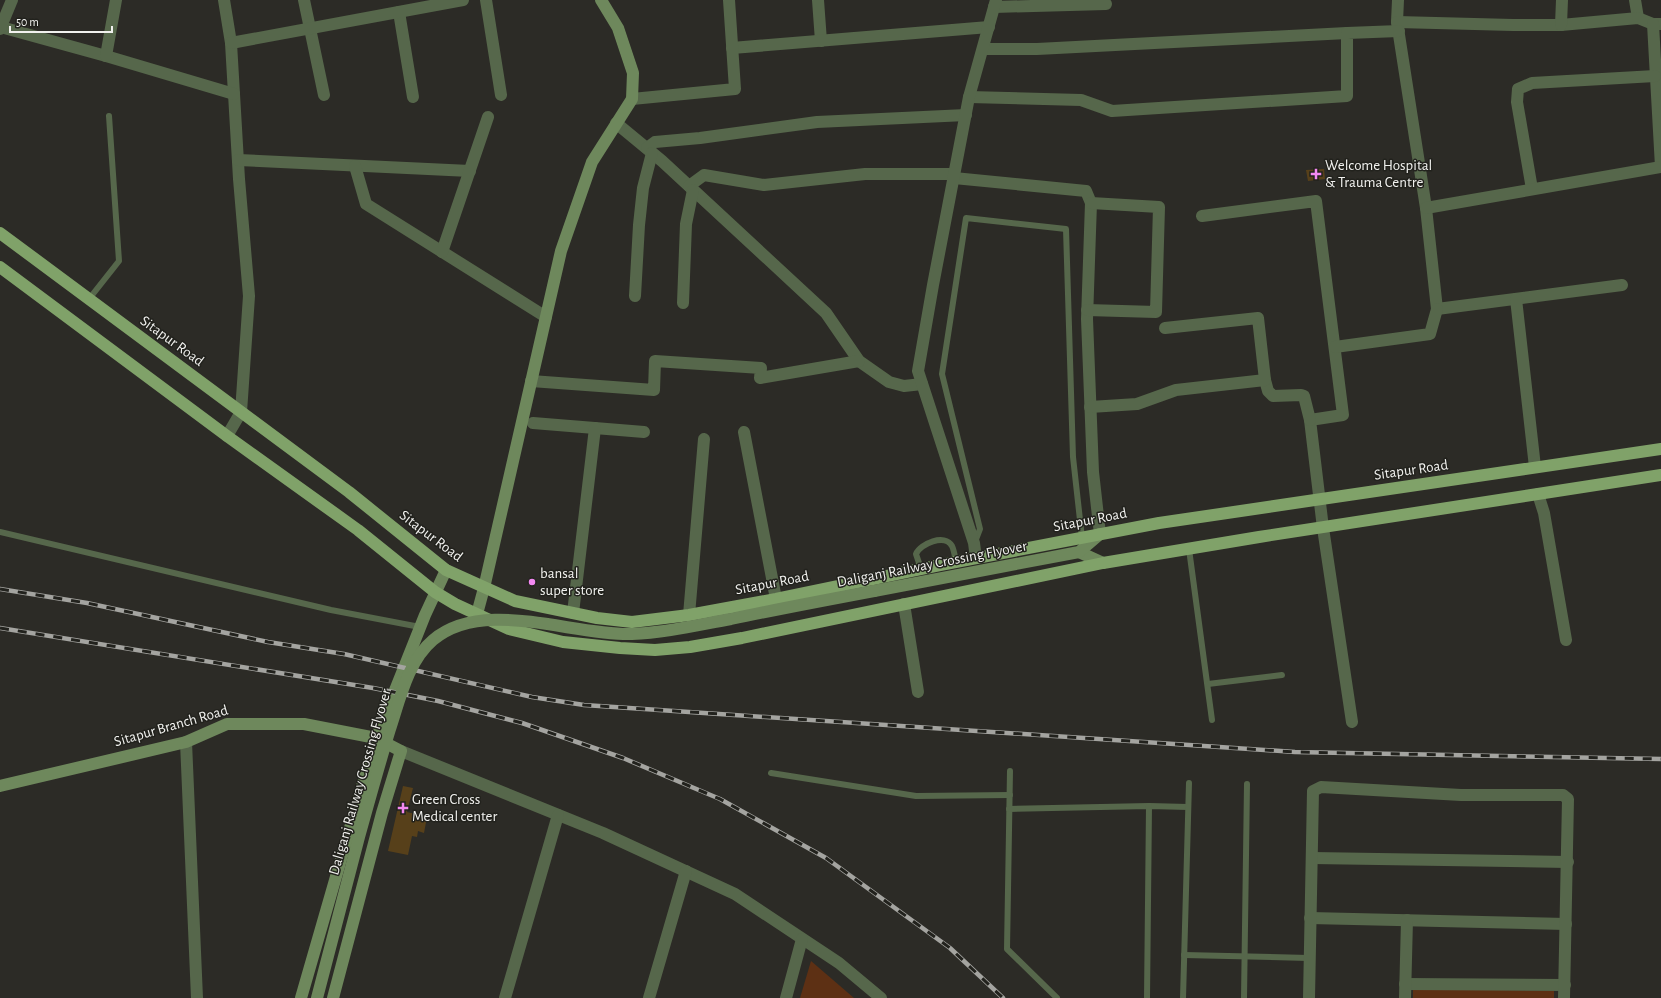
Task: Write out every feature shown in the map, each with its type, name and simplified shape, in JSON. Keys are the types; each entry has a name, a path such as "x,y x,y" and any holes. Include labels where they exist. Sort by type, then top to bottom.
{"main road":[{"name":"Sitapur Road","path":"0,233 88,300 349,492 446,570 515,601 597,618 632,622 689,615 1159,523 1661,449"},
{"path":"0,267 227,436 364,534 435,592 455,604 509,629 563,642 654,650 690,647 742,638 1103,563 1661,475"}],"street":[{"path":"12,0 0,28 106,56 234,94"},
{"path":"106,56 116,0"},
{"path":"224,0 232,43 238,160 249,296 241,412 227,436"},
{"path":"304,0 324,95"},
{"path":"232,43 310,28 405,7 463,0"},
{"path":"486,0 501,95"},
{"path":"477,614 561,251 592,162 632,99 633,73 618,28 601,0"},
{"path":"632,99 735,90 729,0"},
{"path":"818,0 821,41"},
{"path":"1335,347 1430,334 1437,308 1426,208 1398,26 1398,0"},
{"path":"1561,25 1562,0"},
{"path":"1635,0 1638,18"},
{"path":"976,558 974,543 918,371 969,97 995,3 1106,4"},
{"path":"405,7 413,97"},
{"path":"983,49 1037,49 1347,33 1398,26 1561,25 1638,18 1657,24 1655,76 1661,167 1426,208"},
{"path":"732,48 989,27"},
{"path":"969,97 1081,100 1112,111 1347,96 1347,33"},
{"path":"1532,189 1517,102 1518,89 1532,82 1655,76"},
{"path":"635,296 638,225 650,151 655,142 700,138 817,122 966,114"},
{"path":"442,252 488,117"},
{"path":"616,123 691,188 826,313 859,361 889,382 904,386 922,384"},
{"path":"238,160 470,171"},
{"path":"355,166 366,204 546,317"},
{"path":"683,303 686,224 691,188 704,175 764,185 865,174 954,176 1086,191 1091,203 1087,310 1090,407 1093,472 1100,534"},
{"path":"1202,216 1316,201 1343,415 1310,420"},
{"path":"1087,310 1156,312 1159,207 1091,203"},
{"path":"1437,308 1622,285"},
{"path":"1516,299 1536,468"},
{"path":"1165,328 1258,318 1265,380 1268,390 1273,396 1300,394 1304,396 1310,420 1323,528 1352,722"},
{"path":"531,381 654,390 655,361 760,368 760,378 859,361"},
{"path":"1090,407 1137,404 1176,390 1265,380"},
{"path":"533,423 644,432"},
{"path":"573,613 595,428"},
{"path":"744,432 776,599"},
{"path":"689,615 704,440"},
{"path":"1538,494 1544,513 1566,640"},
{"name":"Daliganj Railway Crossing Flyover","path":"317,998 379,763 398,704 407,679 418,657 431,642 441,634 481,620 500,619 519,620 598,633 632,634 680,628 1079,552 1100,534"},
{"path":"1079,552 1103,563"},
{"path":"301,998 376,738 420,627 446,570"},
{"path":"904,604 918,692"},
{"name":"Sitapur Branch Road","path":"0,786 186,742 228,724 304,724 376,738 401,751"},
{"path":"186,742 197,998"},
{"path":"332,998 380,820 401,751 603,833 735,894 839,963 881,998"},
{"path":"1309,998 1313,791 1321,787 1461,795 1563,795 1568,799 1568,862 1564,998"},
{"path":"505,998 558,815"},
{"path":"1312,858 1568,862"},
{"path":"650,998 686,871"},
{"path":"1310,918 1566,924"},
{"path":"1405,998 1406,920"},
{"path":"786,998 802,939"},
{"path":"1405,984 1565,985"}],"lane":[{"path":"88,300 119,261 109,116"},
{"path":"974,543 980,528 942,374 966,218 1066,230 1073,457 1082,538"},
{"path":"0,532 323,608 420,627"},
{"path":"920,569 916,554 918,549 924,545 939,540 946,541 952,545 956,562"},
{"path":"1189,549 1212,720"},
{"path":"1208,684 1282,675"},
{"path":"1010,771 1007,948 1057,998"},
{"path":"771,774 916,796 1010,795"},
{"path":"1183,998 1189,783"},
{"path":"1244,998 1247,784"},
{"path":"1009,809 1149,806 1188,807"},
{"path":"1147,998 1149,806"},
{"path":"1184,955 1310,958"}],"shaded area":[{"path":"811,961 854,998 800,998"},
{"path":"1413,988 1554,991 1554,998 1413,998"}],"building":[{"path":"1324,169 1325,179 1308,181 1306,170"},
{"path":"403,786 413,788 407,812 427,817 424,833 418,831 417,837 412,836 408,855 388,851"}],"railway":[{"path":"0,589 87,603 268,642 344,654 532,697 584,705 1295,752 1661,759"},
{"path":"0,628 373,688 438,701 522,723 623,758 720,799 826,858 950,948 1003,998"}],"place":[{"name":"Welcome Hospital & Trauma Centre","path":"1316,174"},
{"name":"bansal super store","path":"532,582"},
{"name":"Green Cross Medical center","path":"403,808"}]}
